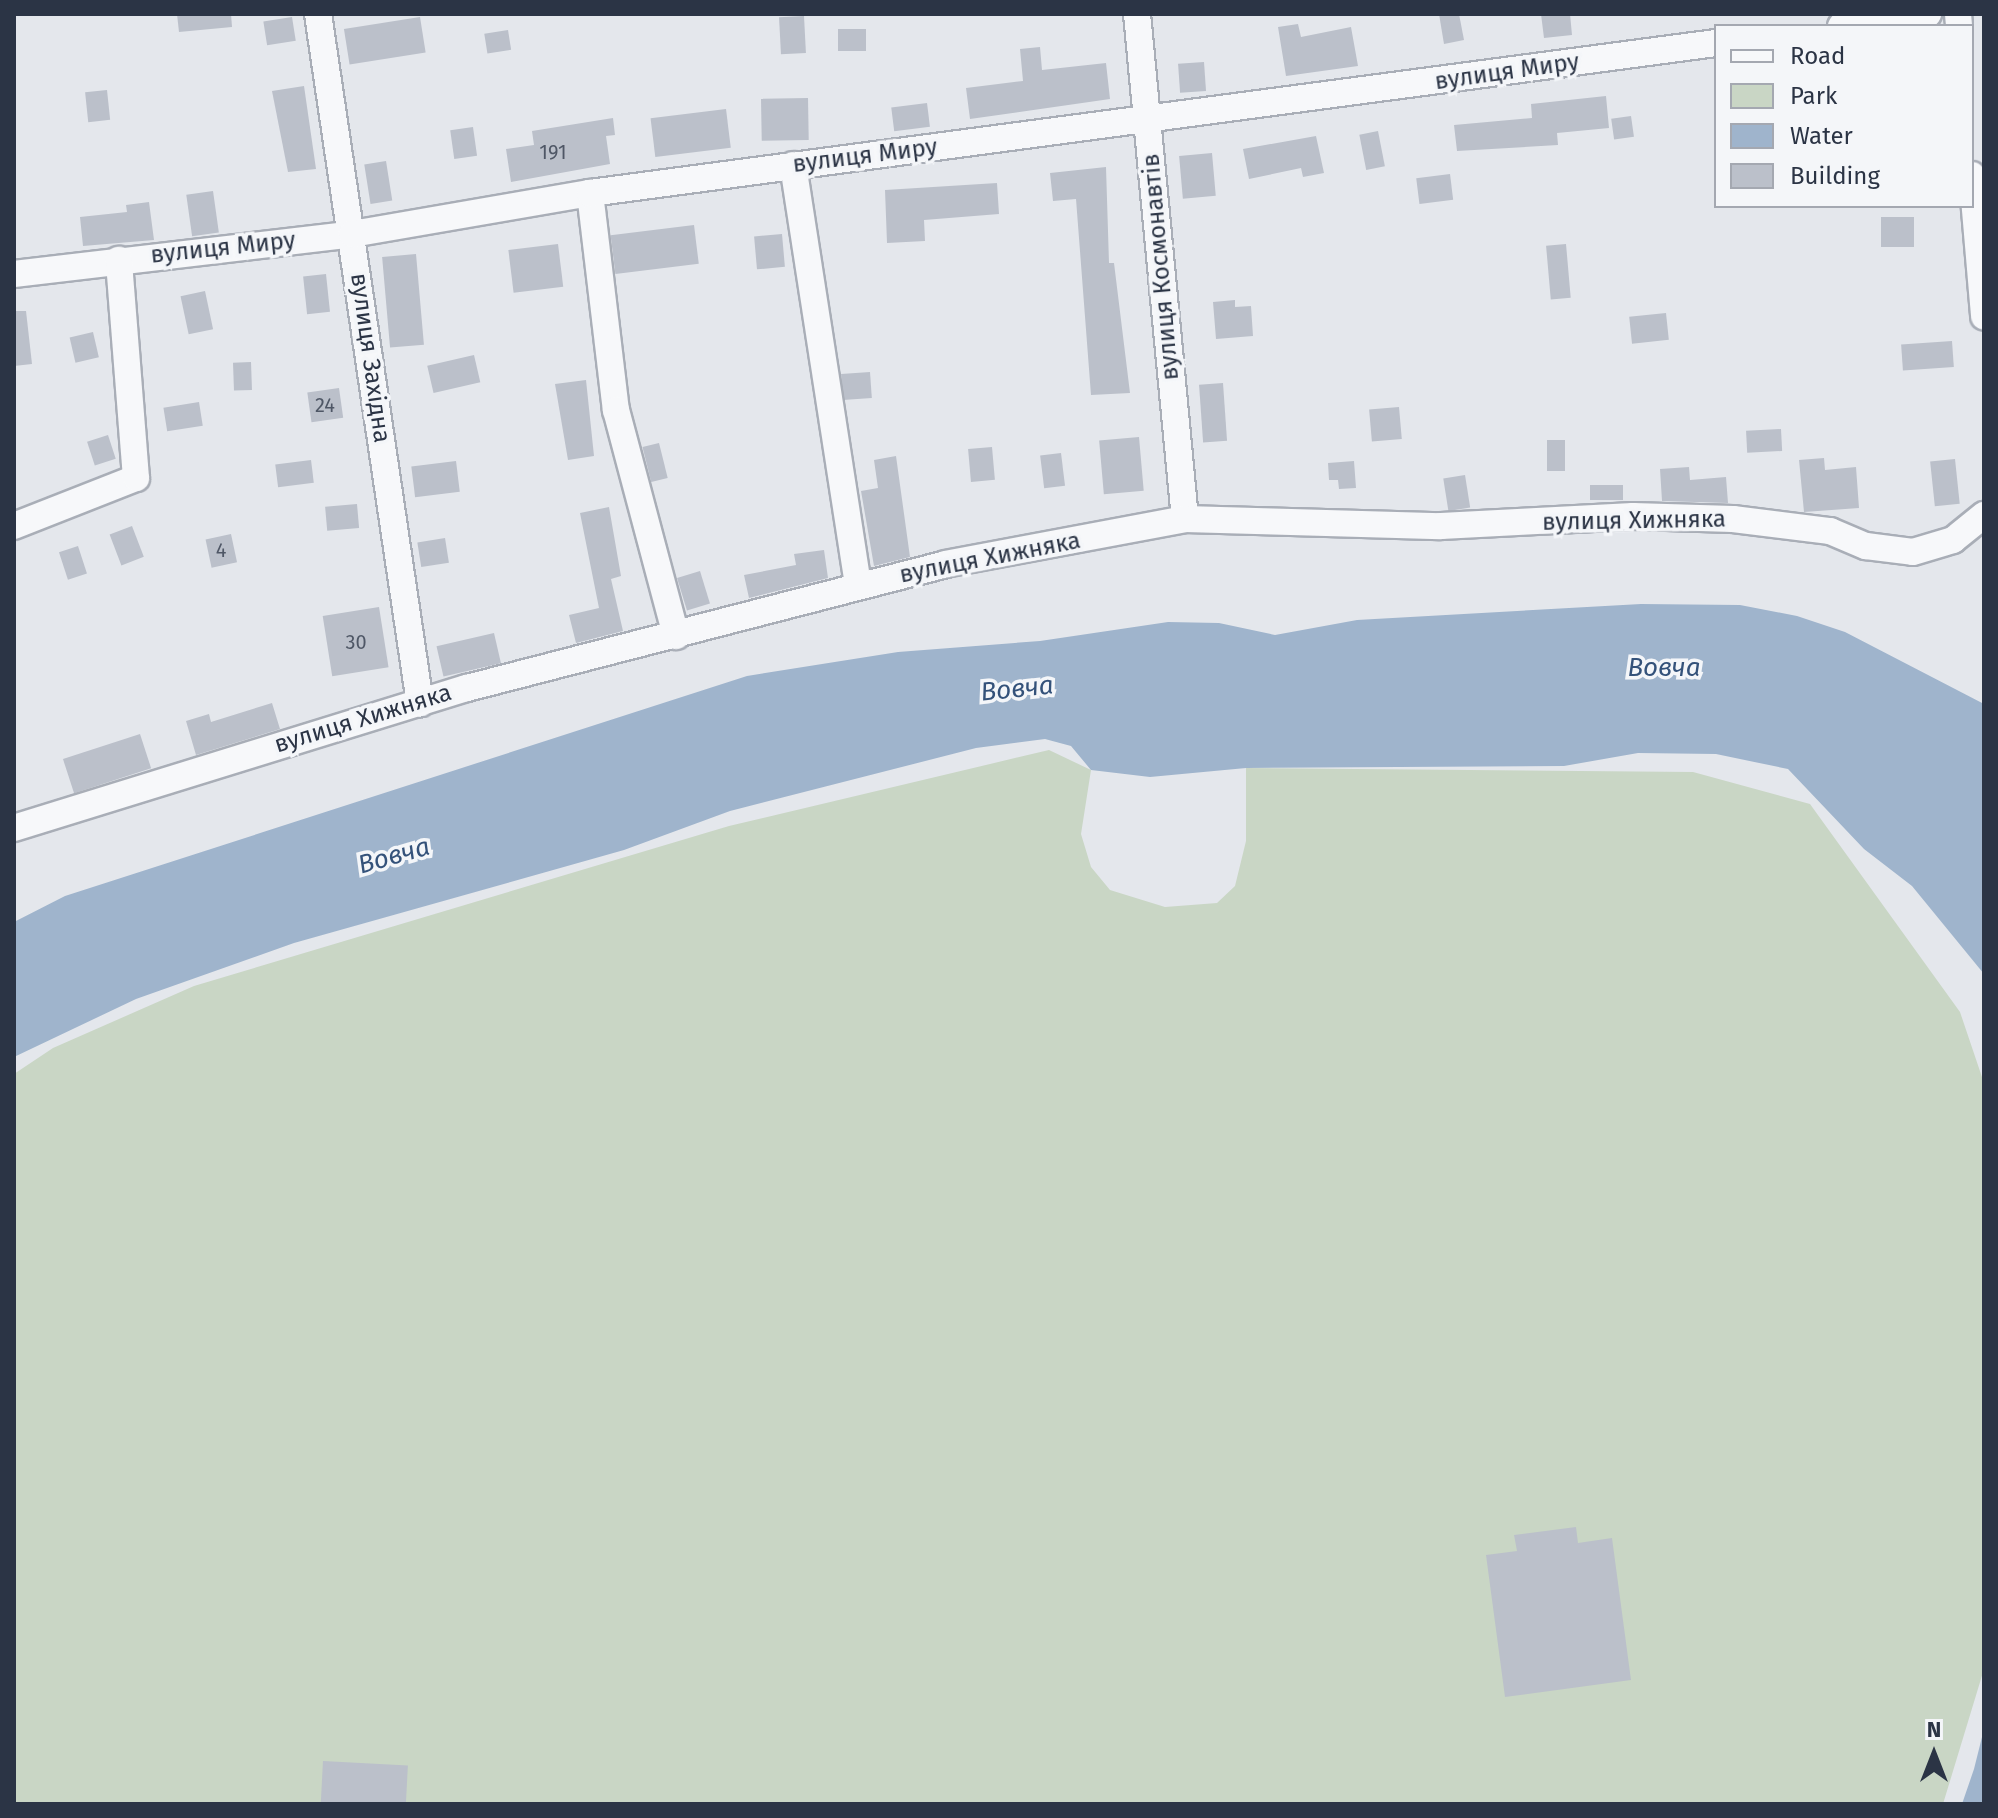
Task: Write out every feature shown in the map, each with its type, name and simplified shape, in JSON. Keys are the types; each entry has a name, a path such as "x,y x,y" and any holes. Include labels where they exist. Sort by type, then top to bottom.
{"street":[{"name":"вулиця Західна","path":"318,14 420,703"},
{"name":"вулиця Космонавтів","path":"1137,14 1185,519"},
{"path":"1856,24 1928,14"},
{"name":"вулиця Миру","path":"14,274 352,234 590,193 1148,122 1714,43"},
{"path":"793,165 858,586"},
{"path":"590,193 616,410 676,636"},
{"path":"1974,198 1984,316"},
{"path":"14,526 136,478 119,260"},
{"name":"вулиця Хижняка","path":"14,828 420,703 858,586 1185,519 1441,526 1633,516 1733,519 1830,531 1866,546 1913,552 1953,540 1984,515"}],"green space":[{"path":"1049,750 1091,770 1081,834 1091,867 1110,890 1165,907 1217,903 1235,886 1246,841 1246,768 1693,772 1810,804 1960,1012 1984,1083 1984,1669 1943,1804 14,1804 14,1074 53,1048 194,986 729,826"}],"water":[{"name":"Вовча","path":"1641,604 1740,605 1797,616 1845,632 1984,704 1984,974 1912,886 1864,849 1788,769 1716,754 1638,753 1564,766 1246,768 1150,777 1091,770 1071,746 1045,739 976,748 730,811 624,850 294,943 136,999 14,1057 14,922 65,896 747,676 898,652 1040,641 1168,622 1219,623 1275,635 1357,620"},
{"path":"1984,1729 1984,1804 1962,1804 1974,1769"}],"building":[{"path":"177,14 231,14 232,27 179,32"},
{"path":"1439,14 1459,14 1464,40 1444,44"},
{"path":"1541,14 1570,14 1572,35 1544,38"},
{"path":"804,16 806,53 781,54 779,17"},
{"path":"292,17 296,41 267,45 263,22"},
{"path":"420,17 426,53 350,65 344,29"},
{"path":"1298,24 1301,37 1351,27 1358,66 1286,76 1278,27"},
{"path":"838,29 866,29 866,51 838,51"},
{"path":"508,30 511,50 487,54 484,34"},
{"path":"1040,47 1042,70 1106,63 1110,99 970,119 966,88 1023,81 1020,49"},
{"path":"1204,62 1206,91 1180,93 1178,64"},
{"path":"304,86 316,169 288,172 272,91"},
{"path":"107,90 110,120 88,122 85,92"},
{"path":"1606,96 1609,128 1557,133 1558,145 1457,151 1454,125 1532,118 1531,104"},
{"path":"808,98 809,140 762,141 761,99"},
{"path":"927,103 930,127 894,131 891,107"},
{"path":"726,109 731,148 655,157 651,118"},
{"path":"1631,116 1634,137 1614,140 1611,119"},
{"path":"613,118 615,135 606,136 610,164 511,182 506,149 534,145 532,131"},
{"path":"473,127 477,156 454,159 450,130"},
{"path":"1378,131 1385,166 1366,170 1359,135"},
{"path":"1316,136 1324,173 1303,177 1301,168 1249,179 1243,149"},
{"path":"1212,153 1216,196 1183,199 1179,156"},
{"path":"386,161 392,201 371,204 364,164"},
{"path":"1106,167 1109,263 1114,263 1130,393 1091,395 1076,199 1053,201 1050,173"},
{"path":"1450,174 1453,200 1419,204 1416,178"},
{"path":"997,183 999,214 924,220 925,241 887,243 885,190"},
{"path":"213,191 219,233 192,236 186,195"},
{"path":"149,202 154,240 83,246 80,217 127,212 126,205"},
{"path":"1881,217 1914,217 1914,247 1881,247"},
{"path":"694,225 699,264 615,274 611,235"},
{"path":"782,234 785,267 757,269 754,236"},
{"path":"558,244 563,287 514,293 508,250"},
{"path":"1566,244 1571,298 1551,300 1546,246"},
{"path":"416,254 424,345 390,348 382,257"},
{"path":"326,274 330,312 307,314 303,276"},
{"path":"205,291 213,329 189,334 181,296"},
{"path":"1235,300 1235,307 1251,306 1253,336 1216,339 1213,302"},
{"path":"14,311 26,311 32,364 14,366"},
{"path":"1666,313 1669,340 1632,344 1629,317"},
{"path":"93,332 99,357 75,363 70,337"},
{"path":"1952,341 1954,367 1903,370 1901,345"},
{"path":"474,355 480,382 434,393 427,366"},
{"path":"251,362 252,390 234,391 233,363"},
{"path":"870,372 872,398 843,400 841,374"},
{"path":"586,380 594,456 568,460 555,384"},
{"path":"1223,383 1227,441 1203,443 1199,385"},
{"path":"339,388 343,418 311,422 307,392"},
{"path":"199,402 203,426 167,431 163,408"},
{"path":"1399,407 1402,439 1372,441 1369,410"},
{"path":"1781,429 1782,451 1747,453 1746,431"},
{"path":"108,435 116,459 95,466 87,442"},
{"path":"1139,437 1144,491 1104,494 1099,440"},
{"path":"1547,440 1565,440 1565,471 1547,471"},
{"path":"659,443 668,478 651,482 643,447"},
{"path":"992,447 995,480 971,482 968,449"},
{"path":"1061,453 1065,486 1044,488 1040,456"},
{"path":"896,456 910,557 874,566 861,491 878,488 874,460"},
{"path":"1824,458 1825,470 1856,467 1859,508 1804,512 1799,460"},
{"path":"1955,459 1960,504 1935,506 1930,462"},
{"path":"311,460 314,483 278,487 275,464"},
{"path":"456,461 460,492 415,497 411,466"},
{"path":"1354,461 1356,488 1339,489 1338,480 1329,480 1328,463"},
{"path":"1689,467 1690,480 1726,477 1728,503 1662,501 1660,469"},
{"path":"1465,475 1470,508 1448,511 1443,478"},
{"path":"1590,485 1623,485 1623,500 1590,500"},
{"path":"357,504 359,528 327,531 325,507"},
{"path":"609,507 621,576 611,579 623,631 576,643 569,615 599,608 580,513"},
{"path":"132,526 144,557 121,565 110,535"},
{"path":"231,534 237,562 212,568 206,539"},
{"path":"445,538 449,563 421,567 417,542"},
{"path":"78,546 87,574 68,580 59,552"},
{"path":"824,550 828,578 749,598 744,575 796,565 794,554"},
{"path":"700,571 710,604 687,611 677,578"},
{"path":"379,607 389,667 332,676 323,616"},
{"path":"494,633 501,663 443,676 437,646"},
{"path":"272,703 280,729 196,755 186,721 209,714 211,722"},
{"path":"140,734 151,768 74,793 63,759"},
{"path":"1576,1527 1578,1543 1612,1538 1631,1680 1505,1697 1486,1555 1517,1551 1514,1535"},
{"path":"323,1761 408,1765 406,1804 321,1804"}]}
